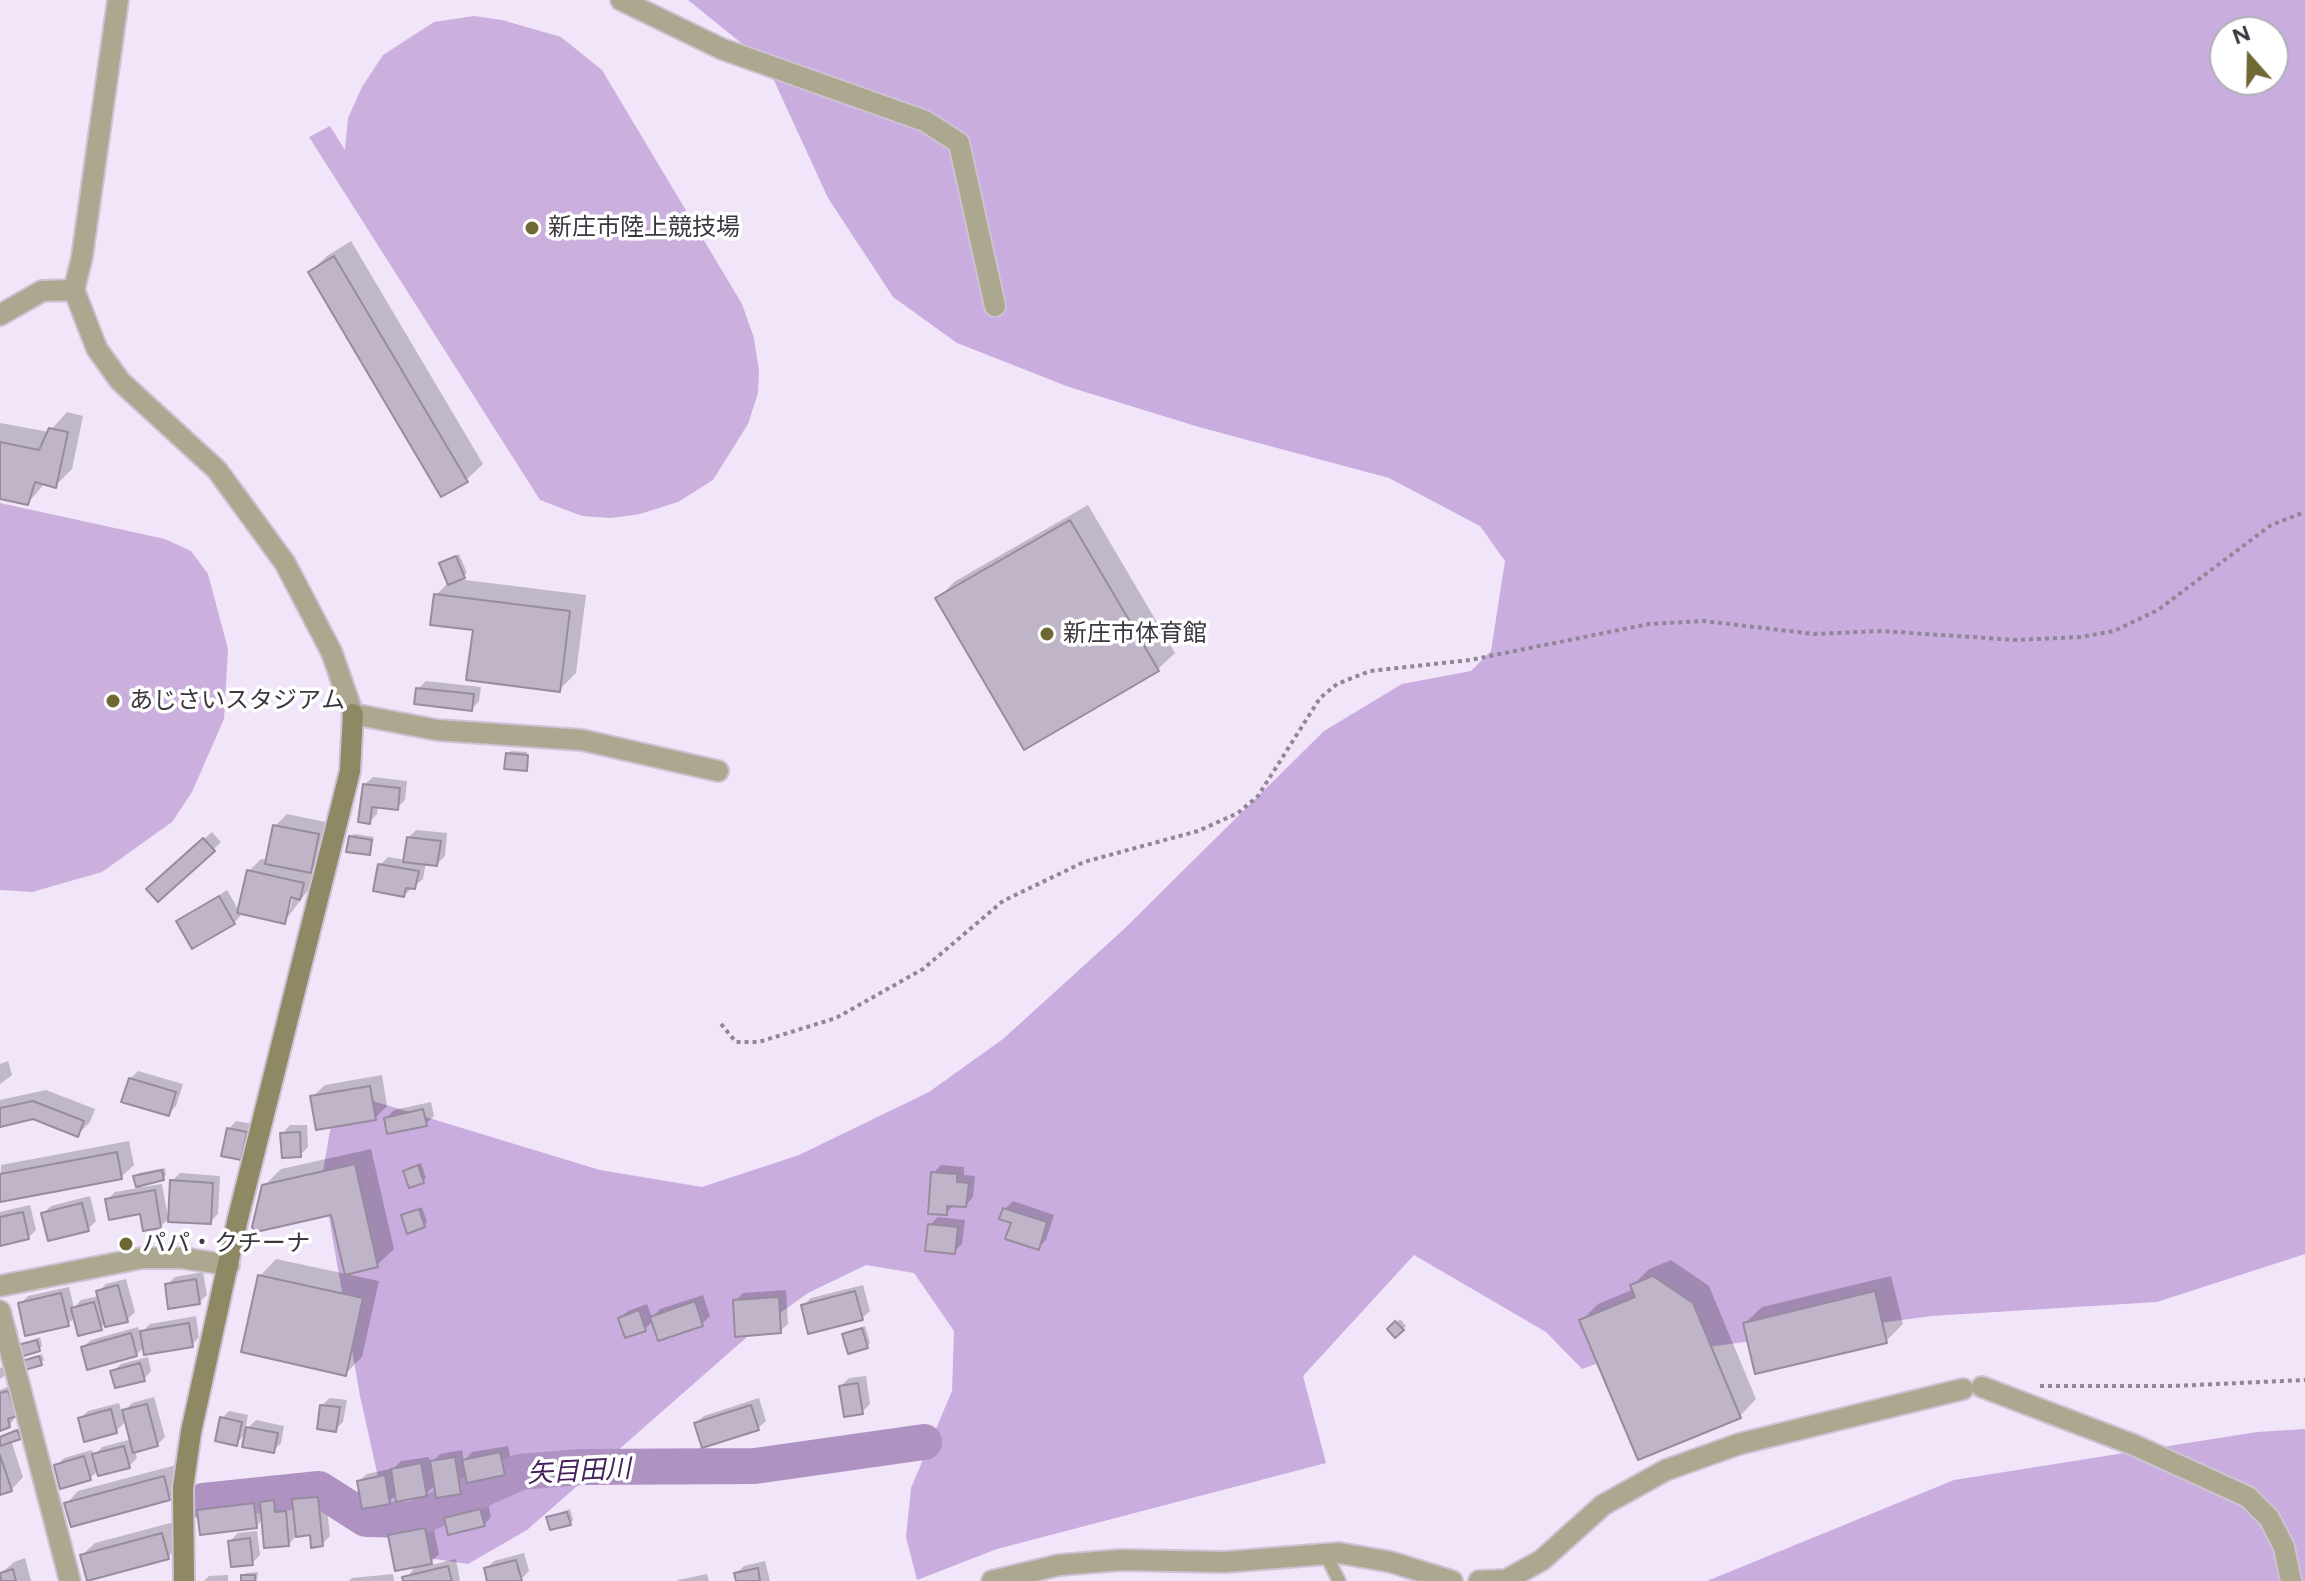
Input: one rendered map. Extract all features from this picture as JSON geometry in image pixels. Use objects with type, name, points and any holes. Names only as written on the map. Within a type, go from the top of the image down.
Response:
[{"type":"street","points":[[118,0],[82,257],[74,290],[97,349],[120,381],[217,470],[285,563],[332,653],[353,714],[350,771],[191,1432],[183,1488],[184,1581]]},
{"type":"street","points":[[621,0],[722,49],[925,121],[959,143],[995,306]]},
{"type":"street","points":[[0,315],[42,291],[74,290]]},
{"type":"street","points":[[353,714],[437,730],[582,740],[718,771]]},
{"type":"street","points":[[0,1286],[142,1258],[182,1258],[229,1265]]},
{"type":"street","points":[[0,1311],[70,1581]]},
{"type":"street","points":[[1479,1581],[1506,1580],[1542,1560],[1603,1505],[1666,1470],[1739,1444],[1972,1388],[2134,1445],[2248,1497],[2269,1518],[2284,1547],[2291,1581]]},
{"type":"street","points":[[992,1581],[1059,1565],[1121,1560],[1225,1562],[1325,1553],[1391,1562],[1452,1581]]},
{"type":"lane","points":[[1325,1553],[1339,1581]]},
{"type":"path","points":[[721,1024],[736,1042],[759,1042],[836,1018],[923,969],[1003,901],[1084,862],[1198,831],[1238,813],[1258,796],[1320,698],[1337,684],[1370,671],[1470,660],[1649,624],[1704,621],[1814,634],[1881,631],[2017,640],[2081,637],[2114,631],[2158,610],[2271,525],[2305,512]]},
{"type":"path","points":[[2026,1386],[2173,1386],[2305,1380]]},
{"type":"shaded area","points":[[688,0],[2305,0],[2305,1254],[2157,1302],[1931,1316],[1601,1362],[1582,1369],[1546,1332],[1414,1255],[1303,1376],[1326,1463],[997,1549],[917,1580],[906,1537],[911,1488],[952,1391],[954,1331],[914,1273],[866,1265],[808,1293],[747,1337],[527,1530],[468,1564],[395,1553],[360,1396],[322,1177],[337,1090],[600,1170],[702,1187],[799,1155],[929,1092],[1003,1039],[1123,930],[1324,731],[1402,684],[1471,671],[1491,651],[1505,561],[1480,526],[1389,478],[1199,427],[1069,387],[957,343],[893,297],[828,198],[766,63]]},
{"type":"shaded area","name":"新庄市陸上競技場","points":[[474,16],[502,20],[561,37],[602,70],[742,304],[754,338],[759,371],[758,393],[748,424],[713,480],[678,502],[640,514],[611,518],[582,516],[540,500],[309,137],[330,126],[345,150],[348,118],[362,87],[383,55],[434,22]]},
{"type":"shaded area","name":"あじさいスタジアム","points":[[0,503],[165,539],[191,551],[208,574],[228,649],[224,719],[192,792],[172,822],[102,872],[32,892],[0,890]]},
{"type":"shaded area","points":[[2305,1429],[2305,1581],[1707,1581],[1954,1480],[2257,1432]]},
{"type":"building","points":[[334,256],[468,482],[441,497],[308,272]]},
{"type":"building","points":[[49,428],[68,432],[56,488],[35,482],[28,505],[0,499],[0,442],[39,450]]},
{"type":"building","name":"新庄市体育館","points":[[1070,520],[1159,671],[1024,750],[935,598]]},
{"type":"building","points":[[456,556],[465,578],[448,585],[439,563]]},
{"type":"building","points":[[434,594],[570,611],[560,692],[466,680],[473,630],[430,625]]},
{"type":"building","points":[[416,688],[474,694],[472,711],[414,704]]},
{"type":"building","points":[[506,753],[528,755],[527,771],[504,769]]},
{"type":"building","points":[[363,784],[400,788],[398,810],[372,807],[370,824],[358,822]]},
{"type":"building","points":[[273,825],[319,834],[311,873],[265,864]]},
{"type":"building","points":[[349,836],[372,840],[370,855],[346,852]]},
{"type":"building","points":[[407,837],[441,841],[437,866],[403,862]]},
{"type":"building","points":[[203,838],[215,851],[158,902],[146,889]]},
{"type":"building","points":[[378,864],[419,871],[415,889],[406,888],[404,897],[373,891]]},
{"type":"building","points":[[247,870],[304,883],[300,900],[291,897],[285,924],[237,913]]},
{"type":"building","points":[[219,896],[235,924],[192,949],[176,921]]},
{"type":"building","points":[[129,1078],[176,1092],[169,1116],[121,1102]]},
{"type":"building","points":[[370,1086],[376,1120],[316,1130],[310,1096]]},
{"type":"building","points":[[33,1101],[84,1121],[78,1137],[33,1119],[0,1127],[0,1108]]},
{"type":"building","points":[[423,1109],[427,1126],[387,1134],[384,1118]]},
{"type":"building","points":[[227,1128],[247,1132],[241,1160],[221,1156]]},
{"type":"building","points":[[300,1132],[301,1157],[282,1158],[280,1133]]},
{"type":"building","points":[[117,1152],[122,1179],[0,1202],[0,1174]]},
{"type":"building","points":[[355,1164],[378,1267],[345,1275],[331,1215],[256,1232],[252,1227],[262,1185]]},
{"type":"building","points":[[418,1165],[424,1183],[409,1188],[403,1171]]},
{"type":"building","points":[[162,1170],[164,1180],[136,1187],[133,1176]]},
{"type":"building","points":[[931,1172],[957,1174],[957,1182],[969,1183],[966,1207],[947,1206],[947,1215],[928,1214]]},
{"type":"building","points":[[170,1180],[213,1183],[211,1224],[168,1222]]},
{"type":"building","points":[[155,1190],[161,1228],[143,1231],[140,1214],[109,1220],[105,1199]]},
{"type":"building","points":[[82,1203],[89,1231],[48,1241],[41,1213]]},
{"type":"building","points":[[1003,1208],[1047,1222],[1039,1250],[1005,1239],[1011,1223],[999,1219]]},
{"type":"building","points":[[419,1209],[425,1227],[407,1234],[401,1215]]},
{"type":"building","points":[[23,1212],[29,1239],[0,1246],[0,1217]]},
{"type":"building","points":[[928,1224],[958,1227],[955,1254],[925,1251]]},
{"type":"building","points":[[258,1275],[363,1298],[346,1376],[241,1352]]},
{"type":"building","points":[[1653,1276],[1693,1303],[1741,1418],[1638,1460],[1579,1320],[1635,1297],[1630,1285]]},
{"type":"building","points":[[196,1279],[200,1304],[168,1309],[165,1284]]},
{"type":"building","points":[[118,1285],[128,1322],[105,1327],[96,1291]]},
{"type":"building","points":[[855,1291],[863,1320],[808,1334],[801,1305]]},
{"type":"building","points":[[1875,1291],[1887,1343],[1755,1374],[1743,1323]]},
{"type":"building","points":[[61,1293],[69,1326],[25,1336],[18,1303]]},
{"type":"building","points":[[779,1297],[781,1333],[735,1337],[733,1300]]},
{"type":"building","points":[[695,1301],[703,1326],[658,1341],[650,1317]]},
{"type":"building","points":[[94,1302],[102,1330],[78,1336],[71,1308]]},
{"type":"building","points":[[639,1310],[646,1331],[625,1338],[618,1318]]},
{"type":"building","points":[[1395,1321],[1404,1330],[1395,1338],[1387,1329]]},
{"type":"building","points":[[189,1323],[193,1347],[144,1355],[140,1331]]},
{"type":"building","points":[[862,1328],[868,1348],[848,1354],[842,1334]]},
{"type":"building","points":[[131,1333],[137,1356],[87,1370],[81,1347]]},
{"type":"building","points":[[37,1340],[40,1351],[20,1357],[17,1345]]},
{"type":"building","points":[[39,1356],[42,1365],[25,1370],[22,1361]]},
{"type":"building","points":[[140,1363],[145,1381],[115,1388],[110,1371]]},
{"type":"building","points":[[858,1383],[863,1414],[844,1417],[839,1386]]},
{"type":"building","points":[[8,1391],[17,1416],[8,1419],[10,1427],[0,1431],[0,1393]]},
{"type":"building","points":[[147,1404],[158,1446],[133,1453],[122,1410]]},
{"type":"building","points":[[320,1405],[340,1407],[336,1432],[317,1429]]},
{"type":"building","points":[[751,1405],[759,1430],[702,1448],[694,1423]]},
{"type":"building","points":[[111,1409],[117,1433],[84,1442],[78,1418]]},
{"type":"building","points":[[220,1417],[242,1422],[237,1446],[215,1441]]},
{"type":"building","points":[[246,1427],[278,1433],[274,1453],[242,1447]]},
{"type":"building","points":[[17,1430],[21,1439],[0,1446],[0,1437]]},
{"type":"building","points":[[124,1446],[130,1468],[98,1476],[92,1454]]},
{"type":"building","points":[[500,1452],[505,1475],[467,1483],[462,1460]]},
{"type":"building","points":[[0,1455],[12,1491],[0,1495]]},
{"type":"building","points":[[84,1456],[91,1480],[60,1489],[54,1465]]},
{"type":"building","points":[[455,1457],[461,1494],[436,1498],[430,1461]]},
{"type":"building","points":[[421,1463],[427,1496],[396,1502],[391,1469]]},
{"type":"building","points":[[385,1475],[390,1504],[362,1509],[357,1481]]},
{"type":"building","points":[[164,1476],[170,1500],[71,1527],[64,1503]]},
{"type":"building","points":[[318,1497],[323,1546],[311,1548],[310,1535],[296,1537],[292,1499]]},
{"type":"building","points":[[274,1500],[275,1512],[286,1511],[289,1546],[264,1548],[260,1502]]},
{"type":"building","points":[[254,1503],[257,1528],[200,1535],[197,1510]]},
{"type":"building","points":[[480,1509],[485,1526],[448,1535],[444,1518]]},
{"type":"building","points":[[567,1512],[571,1525],[550,1530],[546,1517]]},
{"type":"building","points":[[425,1528],[432,1564],[395,1571],[388,1535]]},
{"type":"building","points":[[162,1533],[169,1559],[87,1581],[80,1555]]},
{"type":"building","points":[[250,1538],[253,1565],[231,1567],[228,1541]]},
{"type":"building","points":[[516,1560],[522,1581],[487,1581],[484,1568]]},
{"type":"building","points":[[448,1566],[452,1581],[403,1581],[402,1577]]},
{"type":"building","points":[[758,1568],[760,1581],[736,1581],[734,1573]]},
{"type":"building","points":[[13,1569],[16,1581],[1,1581],[0,1573]]},
{"type":"building","points":[[241,1575],[255,1575],[255,1581],[241,1581]]},
{"type":"waterway","name":"矢目田川","points":[[203,1501],[319,1489],[366,1519],[413,1520],[520,1472],[581,1467],[755,1466],[924,1442]]},
{"type":"place","name":"新庄市陸上競技場","points":[[532,228]]},
{"type":"place","name":"新庄市体育館","points":[[1047,634]]},
{"type":"place","name":"あじさいスタジアム","points":[[113,701]]},
{"type":"place","name":"パパ・クチーナ","points":[[126,1244]]}]
